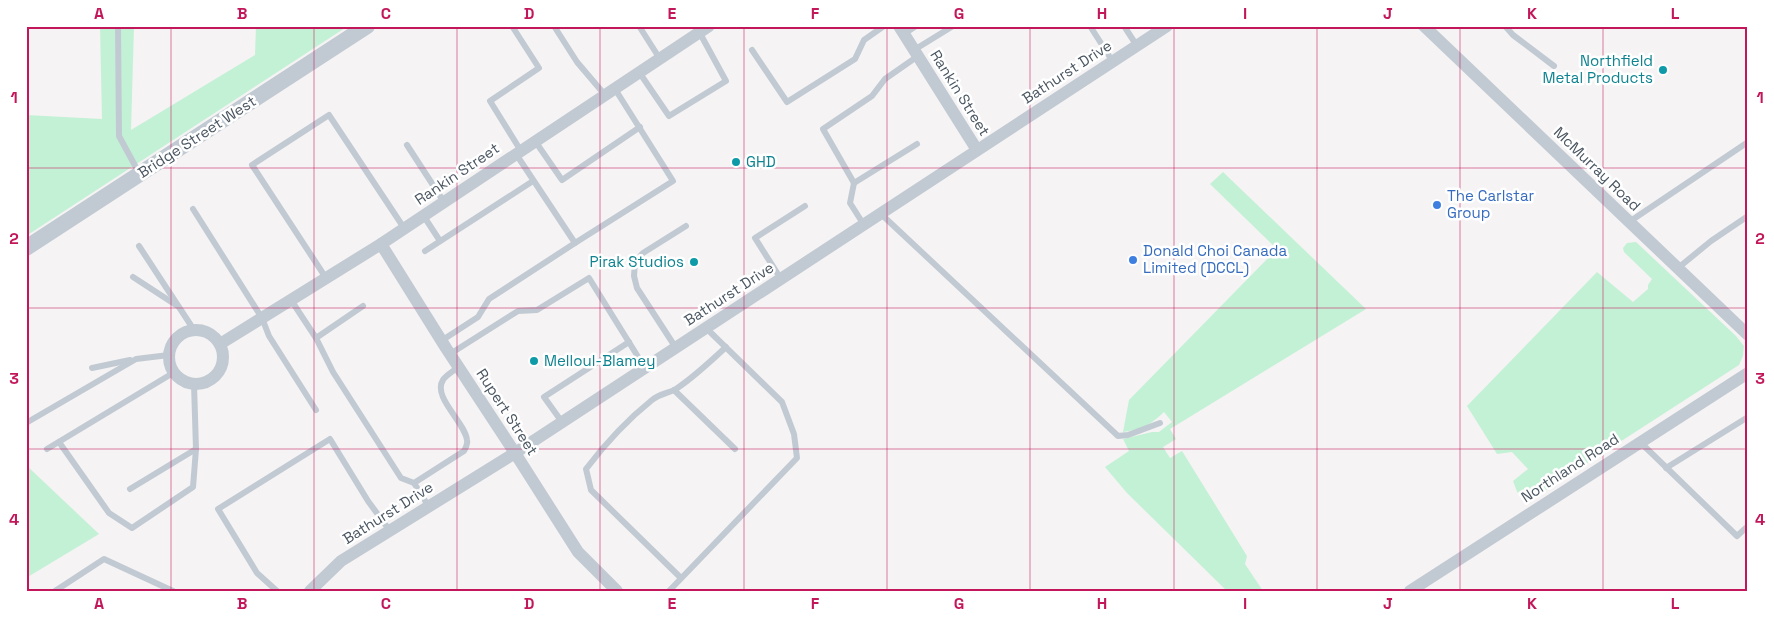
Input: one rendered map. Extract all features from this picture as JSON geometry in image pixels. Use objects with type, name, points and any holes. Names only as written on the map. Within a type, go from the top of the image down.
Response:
[{"type":"street","name":"Bridge Street West","points":[[26,248],[367,26]]},
{"type":"street","name":"Bathurst Drive","points":[[310,591],[341,561],[515,453],[1167,26]]},
{"type":"street","name":"McMurray Road","points":[[1424,26],[1748,335]]},
{"type":"street","name":"Rankin Street","points":[[220,344],[381,244],[660,59],[701,28]]},
{"type":"street","name":"Rankin Street","points":[[902,30],[977,150]]},
{"type":"street","name":"Rupert Street","points":[[381,244],[441,341],[578,552],[618,591]]},
{"type":"street","points":[[187,331],[203,331],[214,336],[220,344],[224,360],[217,375],[210,381],[200,385],[194,384],[180,380],[173,373],[168,362],[170,348],[176,338],[187,331]]},
{"type":"street","name":"Northland Road","points":[[1410,591],[1748,373]]},
{"type":"lane","points":[[118,26],[119,136],[139,174]]},
{"type":"lane","points":[[512,26],[539,68],[490,101],[533,181],[575,243]]},
{"type":"lane","points":[[441,341],[478,317],[489,299],[673,181],[640,127],[610,92],[577,62],[554,26]]},
{"type":"lane","points":[[639,26],[660,59]]},
{"type":"lane","points":[[752,50],[787,102],[855,59],[864,40],[884,26]]},
{"type":"lane","points":[[902,30],[916,26]]},
{"type":"lane","points":[[864,225],[850,203],[854,183],[823,129],[872,96],[885,78],[953,26]]},
{"type":"lane","points":[[1090,26],[1113,62]]},
{"type":"lane","points":[[1124,26],[1136,46]]},
{"type":"lane","points":[[1505,26],[1513,35],[1554,66]]},
{"type":"lane","points":[[640,72],[669,116],[726,81],[701,28]]},
{"type":"lane","points":[[326,278],[252,165],[329,115],[404,228]]},
{"type":"lane","points":[[535,141],[562,180],[640,127]]},
{"type":"lane","points":[[1629,222],[1748,142]]},
{"type":"lane","points":[[854,183],[917,144]]},
{"type":"lane","points":[[407,146],[444,202]]},
{"type":"lane","points":[[425,251],[533,181]]},
{"type":"lane","points":[[781,279],[755,238],[805,206]]},
{"type":"lane","points":[[194,209],[262,318],[269,336],[316,410]]},
{"type":"lane","points":[[881,214],[1118,436],[1128,435],[1160,423]]},
{"type":"lane","points":[[423,215],[440,241]]},
{"type":"lane","points":[[1678,268],[1711,241],[1748,216]]},
{"type":"lane","points":[[676,348],[637,288],[634,276],[635,262],[643,252],[686,226]]},
{"type":"lane","points":[[140,246],[194,330]]},
{"type":"lane","points":[[133,277],[178,306]]},
{"type":"lane","points":[[450,354],[518,311],[536,310],[589,278],[645,368]]},
{"type":"lane","points":[[291,300],[316,338],[333,372],[401,478],[414,483],[429,507]]},
{"type":"lane","points":[[316,338],[363,306]]},
{"type":"lane","points":[[670,591],[797,458],[794,434],[782,402],[706,328]]},
{"type":"lane","points":[[562,422],[544,397],[629,342]]},
{"type":"lane","points":[[681,578],[591,490],[586,469],[605,444],[653,399],[674,390],[701,370],[726,347]]},
{"type":"lane","points":[[92,368],[136,359],[169,355]]},
{"type":"lane","points":[[26,423],[136,359]]},
{"type":"lane","points":[[414,483],[464,451],[468,442],[465,432],[441,394],[444,378],[458,367]]},
{"type":"lane","points":[[47,449],[173,373]]},
{"type":"lane","points":[[59,442],[109,513],[132,528],[192,487],[196,449],[194,384]]},
{"type":"lane","points":[[674,390],[735,449]]},
{"type":"lane","points":[[1666,468],[1748,417]]},
{"type":"lane","points":[[277,591],[257,574],[218,510],[330,439],[368,501],[390,531]]},
{"type":"lane","points":[[1640,442],[1737,536],[1748,526]]},
{"type":"lane","points":[[130,489],[196,449]]},
{"type":"lane","points":[[54,591],[104,559],[174,591]]},
{"type":"green space","points":[[100,26],[134,26],[131,130],[255,55],[256,26],[348,26],[26,236],[26,115],[102,119]]},
{"type":"green space","points":[[1223,172],[1366,309],[1170,429],[1176,439],[1163,447],[1170,458],[1182,451],[1247,556],[1245,564],[1263,591],[1227,591],[1127,493],[1105,467],[1129,451],[1123,439],[1159,432],[1172,422],[1164,412],[1145,426],[1123,432],[1129,400],[1277,249],[1210,184]]},
{"type":"green space","points":[[1636,242],[1736,336],[1744,346],[1743,356],[1739,365],[1530,500],[1523,498],[1518,494],[1513,481],[1528,469],[1512,452],[1497,454],[1467,406],[1597,272],[1633,302],[1648,289],[1652,279],[1624,252],[1623,248],[1627,243]]},
{"type":"green space","points":[[26,465],[99,534],[26,578]]},
{"type":"place","name":"Northfield Metal Products","points":[[1663,70]]},
{"type":"place","name":"GHD","points":[[736,162]]},
{"type":"place","name":"The Carlstar Group","points":[[1437,205]]},
{"type":"place","name":"Donald Choi Canada Limited (DCCL)","points":[[1133,260]]},
{"type":"place","name":"Pirak Studios","points":[[694,262]]},
{"type":"place","name":"Melloul-Blamey","points":[[534,361]]}]
